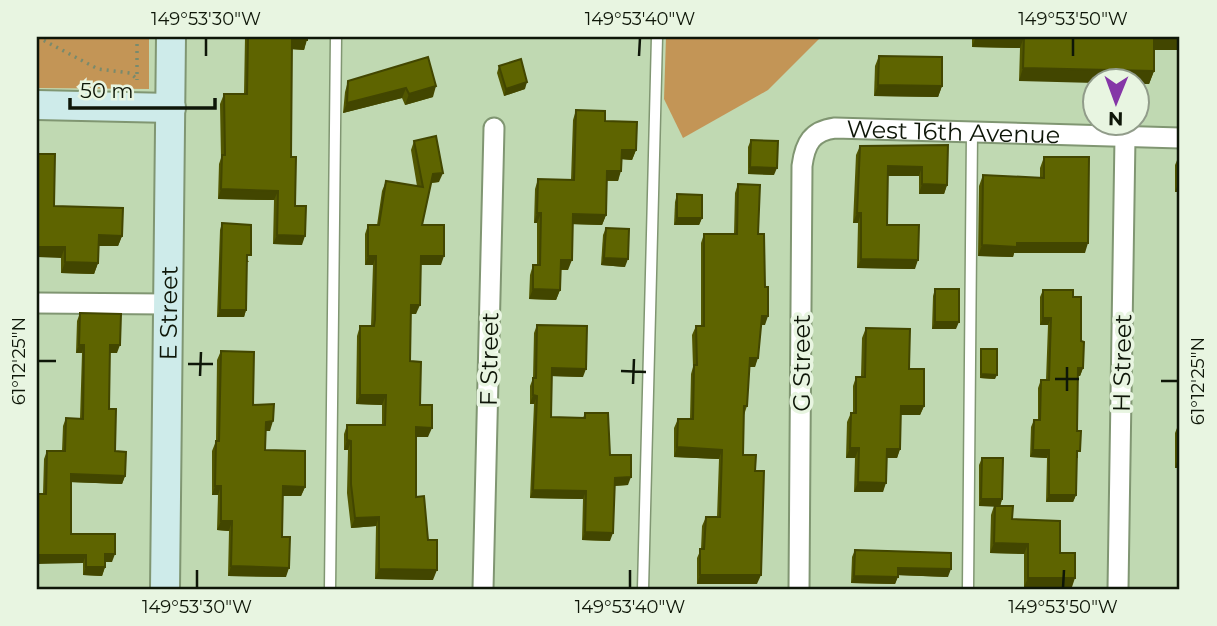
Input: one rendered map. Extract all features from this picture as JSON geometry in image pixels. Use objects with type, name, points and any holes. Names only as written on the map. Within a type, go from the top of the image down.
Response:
[{"type":"main road","name":"E Street","points":[[165,589],[171,37]]},
{"type":"main road","points":[[37,106],[171,108]]},
{"type":"street","name":"F Street","points":[[483,589],[494,128]]},
{"type":"street","name":"West 16th Avenue","points":[[811,138],[822,130],[835,128],[1180,138]]},
{"type":"street","name":"H Street","points":[[1118,589],[1125,137]]},
{"type":"street","name":"G Street","points":[[799,589],[802,166],[804,152],[811,138]]},
{"type":"street","points":[[37,303],[166,304]]},
{"type":"lane","points":[[330,589],[336,37]]},
{"type":"lane","points":[[643,589],[657,37]]},
{"type":"lane","points":[[968,589],[972,132]]},
{"type":"path","points":[[137,37],[137,108]]},
{"type":"path","points":[[37,41],[43,40],[98,69],[130,73],[137,79]]},
{"type":"shaded area","points":[[37,37],[149,37],[149,89],[37,88]]},
{"type":"shaded area","points":[[666,37],[821,37],[768,90],[683,138],[664,99]]},
{"type":"building","points":[[248,37],[307,37],[307,40],[292,40],[291,157],[296,157],[295,206],[306,206],[305,236],[277,235],[278,191],[221,189],[222,155],[225,155],[224,94],[247,94]]},
{"type":"building","points":[[1024,37],[1154,37],[1154,71],[1150,71],[1150,66],[1080,66],[1080,69],[1023,68]]},
{"type":"building","points":[[879,56],[942,57],[942,86],[878,85]]},
{"type":"building","points":[[428,57],[436,86],[409,94],[406,88],[347,103],[348,81]]},
{"type":"building","points":[[521,59],[527,82],[506,89],[499,66]]},
{"type":"building","points":[[576,110],[605,111],[605,121],[637,122],[636,150],[622,150],[621,171],[607,171],[606,215],[573,214],[572,260],[561,260],[560,290],[533,289],[533,265],[540,265],[541,213],[537,213],[538,179],[574,180]]},
{"type":"building","points":[[436,136],[443,173],[433,174],[422,225],[444,225],[444,256],[421,256],[420,305],[411,305],[410,361],[421,362],[420,405],[432,405],[432,428],[416,427],[416,497],[424,496],[428,540],[437,540],[437,570],[379,569],[379,517],[355,518],[351,484],[351,441],[347,440],[347,425],[385,425],[386,395],[360,395],[360,326],[374,326],[375,319],[376,256],[368,256],[368,225],[379,225],[386,181],[423,187],[414,141]]},
{"type":"building","points":[[751,140],[778,141],[777,168],[750,167]]},
{"type":"building","points":[[948,145],[947,185],[922,184],[922,167],[888,166],[887,225],[919,225],[918,260],[861,259],[861,213],[857,213],[860,146]]},
{"type":"building","points":[[37,154],[55,154],[54,206],[123,208],[122,236],[99,235],[98,263],[65,262],[65,247],[37,247]]},
{"type":"building","points":[[1044,157],[1089,157],[1088,243],[1017,243],[1017,247],[982,245],[983,175],[1044,178]]},
{"type":"building","points":[[1180,158],[1180,184],[1178,184]]},
{"type":"building","points":[[738,184],[760,185],[758,234],[764,234],[765,287],[768,287],[768,316],[762,316],[758,358],[750,358],[747,406],[744,406],[743,455],[756,455],[755,471],[764,471],[761,575],[700,575],[700,549],[704,549],[706,517],[720,517],[722,450],[677,447],[678,419],[693,419],[694,365],[697,365],[696,326],[704,326],[704,234],[737,234]]},
{"type":"building","points":[[677,194],[702,195],[702,218],[677,218]]},
{"type":"building","points":[[222,223],[251,225],[251,255],[247,255],[246,310],[220,310]]},
{"type":"building","points":[[606,228],[629,229],[628,259],[604,258]]},
{"type":"building","points":[[935,289],[959,289],[959,322],[935,322]]},
{"type":"building","points":[[1043,290],[1073,290],[1073,297],[1081,297],[1081,341],[1084,342],[1083,368],[1078,368],[1077,431],[1081,431],[1080,451],[1077,451],[1076,495],[1049,495],[1049,450],[1033,450],[1034,420],[1040,420],[1041,380],[1049,380],[1051,318],[1043,318]]},
{"type":"building","points":[[80,313],[121,314],[120,345],[110,345],[109,409],[116,409],[115,451],[126,452],[125,476],[71,474],[71,534],[115,534],[115,554],[105,554],[105,567],[86,567],[86,555],[37,555],[37,494],[46,494],[47,451],[65,451],[66,418],[83,419],[84,345],[79,345]]},
{"type":"building","points":[[537,325],[587,326],[586,369],[552,368],[551,417],[585,418],[585,413],[608,413],[610,455],[631,455],[631,477],[615,478],[613,533],[585,532],[586,491],[533,490],[537,396],[533,395],[533,378],[536,378]]},
{"type":"building","points":[[866,328],[910,329],[909,369],[924,369],[924,406],[901,406],[900,449],[887,449],[886,483],[858,482],[859,448],[850,448],[851,413],[856,413],[856,377],[865,377]]},
{"type":"building","points":[[981,349],[997,349],[997,375],[981,374]]},
{"type":"building","points":[[221,351],[254,352],[253,405],[274,404],[273,421],[266,422],[265,450],[305,451],[305,487],[283,486],[282,537],[290,537],[289,568],[231,566],[232,521],[221,521],[221,486],[215,486]]},
{"type":"building","points":[[1179,423],[1180,458],[1178,458]]},
{"type":"building","points":[[982,458],[1003,458],[1002,499],[981,499]]},
{"type":"building","points":[[995,506],[1013,506],[1012,519],[1060,521],[1060,553],[1075,553],[1075,578],[1028,578],[1028,544],[994,543]]},
{"type":"building","points":[[855,550],[951,553],[951,569],[898,568],[898,577],[854,576]]}]
